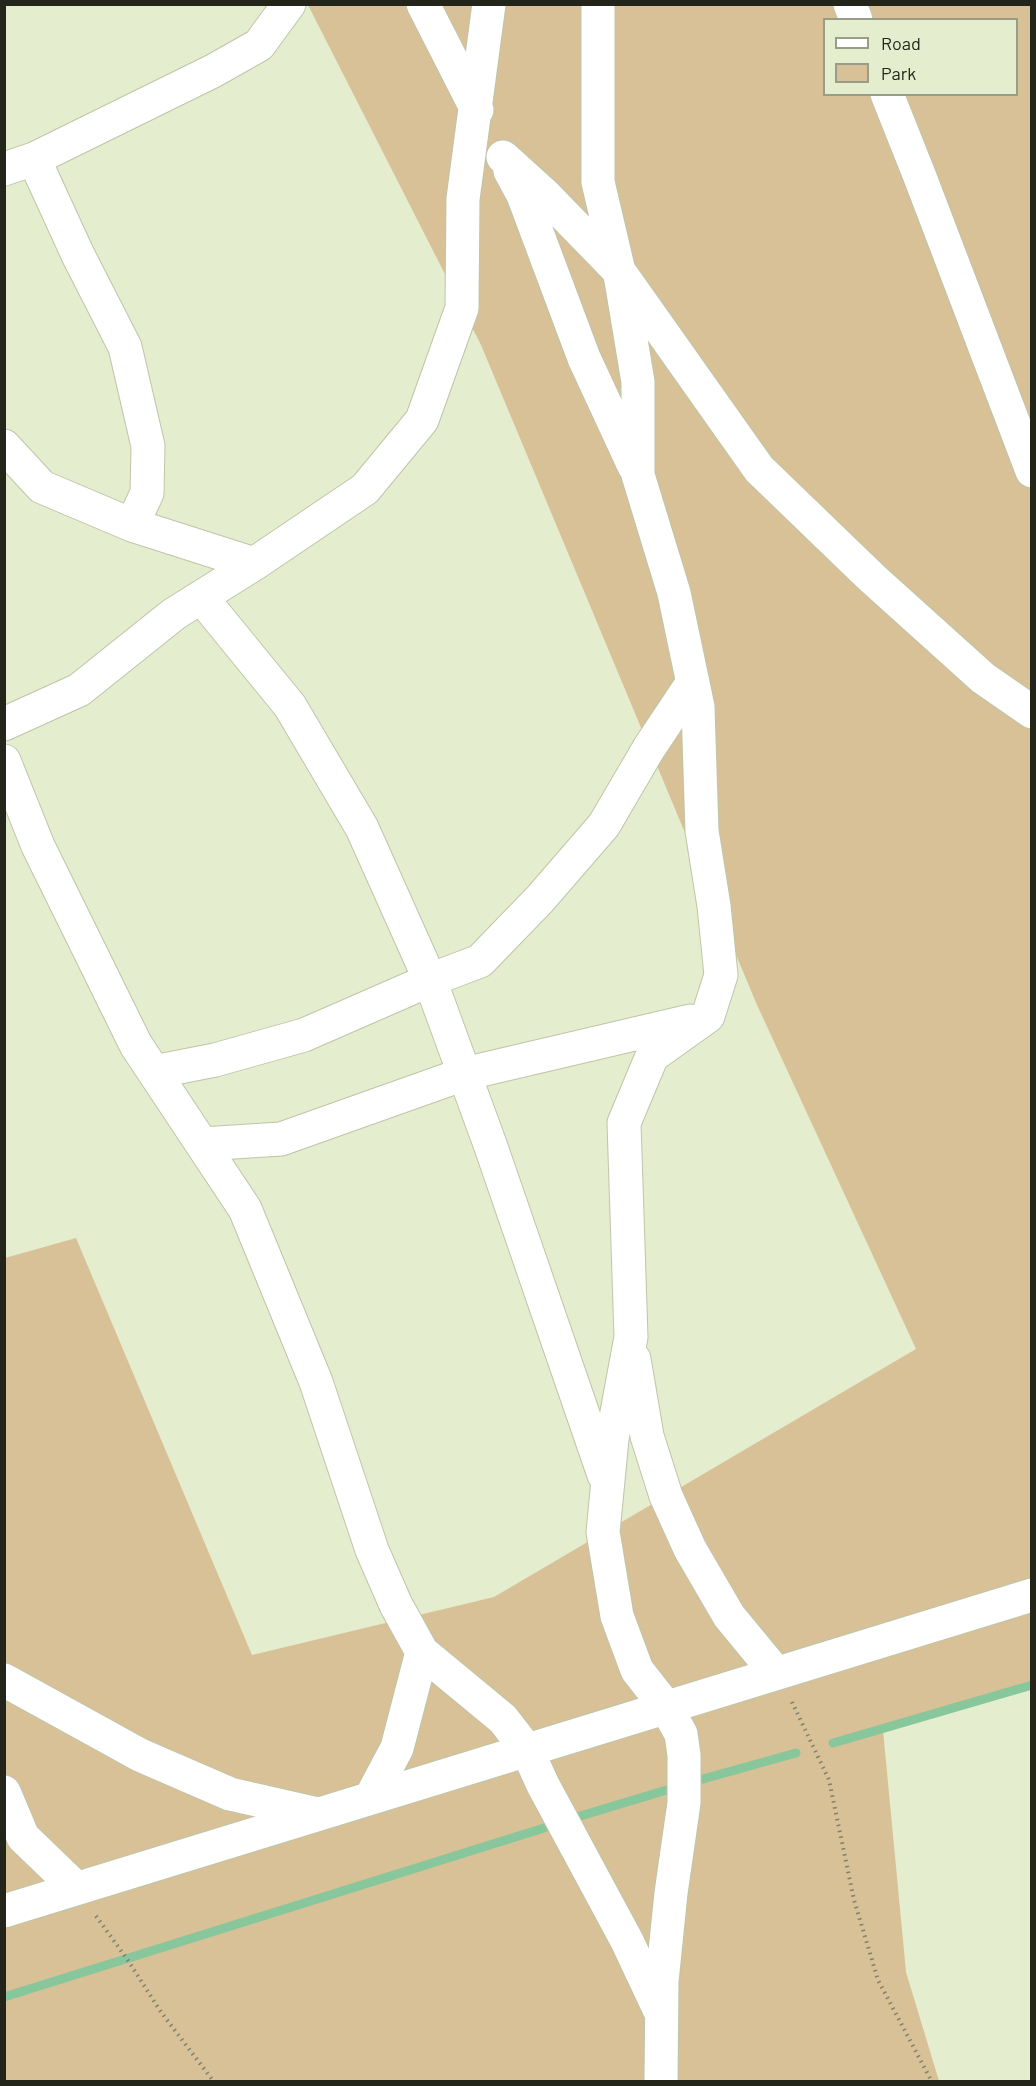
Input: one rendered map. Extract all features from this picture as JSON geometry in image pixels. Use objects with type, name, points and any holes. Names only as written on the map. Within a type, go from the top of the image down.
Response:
[{"type":"street","points":[[132,525],[147,494],[148,446],[125,347],[78,255],[19,164],[213,71],[260,45],[289,4]]},
{"type":"street","points":[[423,4],[523,195],[584,358],[638,475],[674,593],[693,682],[698,707],[702,831],[714,906],[721,975],[708,1016],[652,1056],[624,1123],[631,1336],[647,1436],[666,1496],[690,1550],[729,1616],[776,1673]]},
{"type":"street","points":[[4,724],[79,690],[174,614],[254,564],[365,489],[422,420],[462,308],[464,199],[489,4]]},
{"type":"street","points":[[598,4],[598,182],[619,271],[638,382],[638,475]]},
{"type":"street","points":[[888,96],[921,177],[1032,471]]},
{"type":"street","points":[[503,157],[545,195],[619,271],[759,469],[872,578],[983,678],[1032,712]]},
{"type":"street","points":[[4,446],[42,486],[132,525],[254,564]]},
{"type":"street","points":[[201,597],[290,706],[362,828],[430,980],[608,1485]]},
{"type":"street","points":[[154,1072],[215,1060],[304,1035],[430,980],[480,961],[540,899],[604,825],[649,748],[693,682]]},
{"type":"street","points":[[4,761],[38,846],[136,1045],[246,1209],[316,1382],[372,1550],[396,1605],[422,1652],[503,1719],[527,1750],[560,1817],[627,1941],[663,2018]]},
{"type":"street","points":[[202,1144],[281,1139],[464,1074],[708,1016]]},
{"type":"street","points":[[631,1336],[612,1439],[603,1532],[617,1617],[637,1670],[666,1707],[681,1734],[684,1755],[684,1803],[671,1893],[662,1981],[661,2082]]},
{"type":"street","points":[[4,1911],[1032,1595]]},
{"type":"street","points":[[371,1797],[397,1748],[422,1652]]},
{"type":"street","points":[[4,1680],[140,1755],[230,1794],[318,1814]]},
{"type":"street","points":[[4,1792],[23,1837],[76,1888]]},
{"type":"path","points":[[776,1673],[799,1714],[829,1780],[854,1900],[878,1980],[932,2082]]},
{"type":"path","points":[[76,1888],[127,1959],[161,2012],[214,2082]]},
{"type":"green space","points":[[308,5],[1031,5],[1032,1685],[883,1730],[906,1972],[939,2081],[5,2082],[5,1258],[76,1238],[252,1655],[494,1597],[916,1349],[757,1005],[481,345]]},
{"type":"waterway","points":[[833,1743],[1032,1685]]},
{"type":"waterway","points":[[703,1779],[796,1753]]},
{"type":"waterway","points":[[577,1817],[670,1789]]},
{"type":"waterway","points":[[4,1997],[544,1828]]}]
